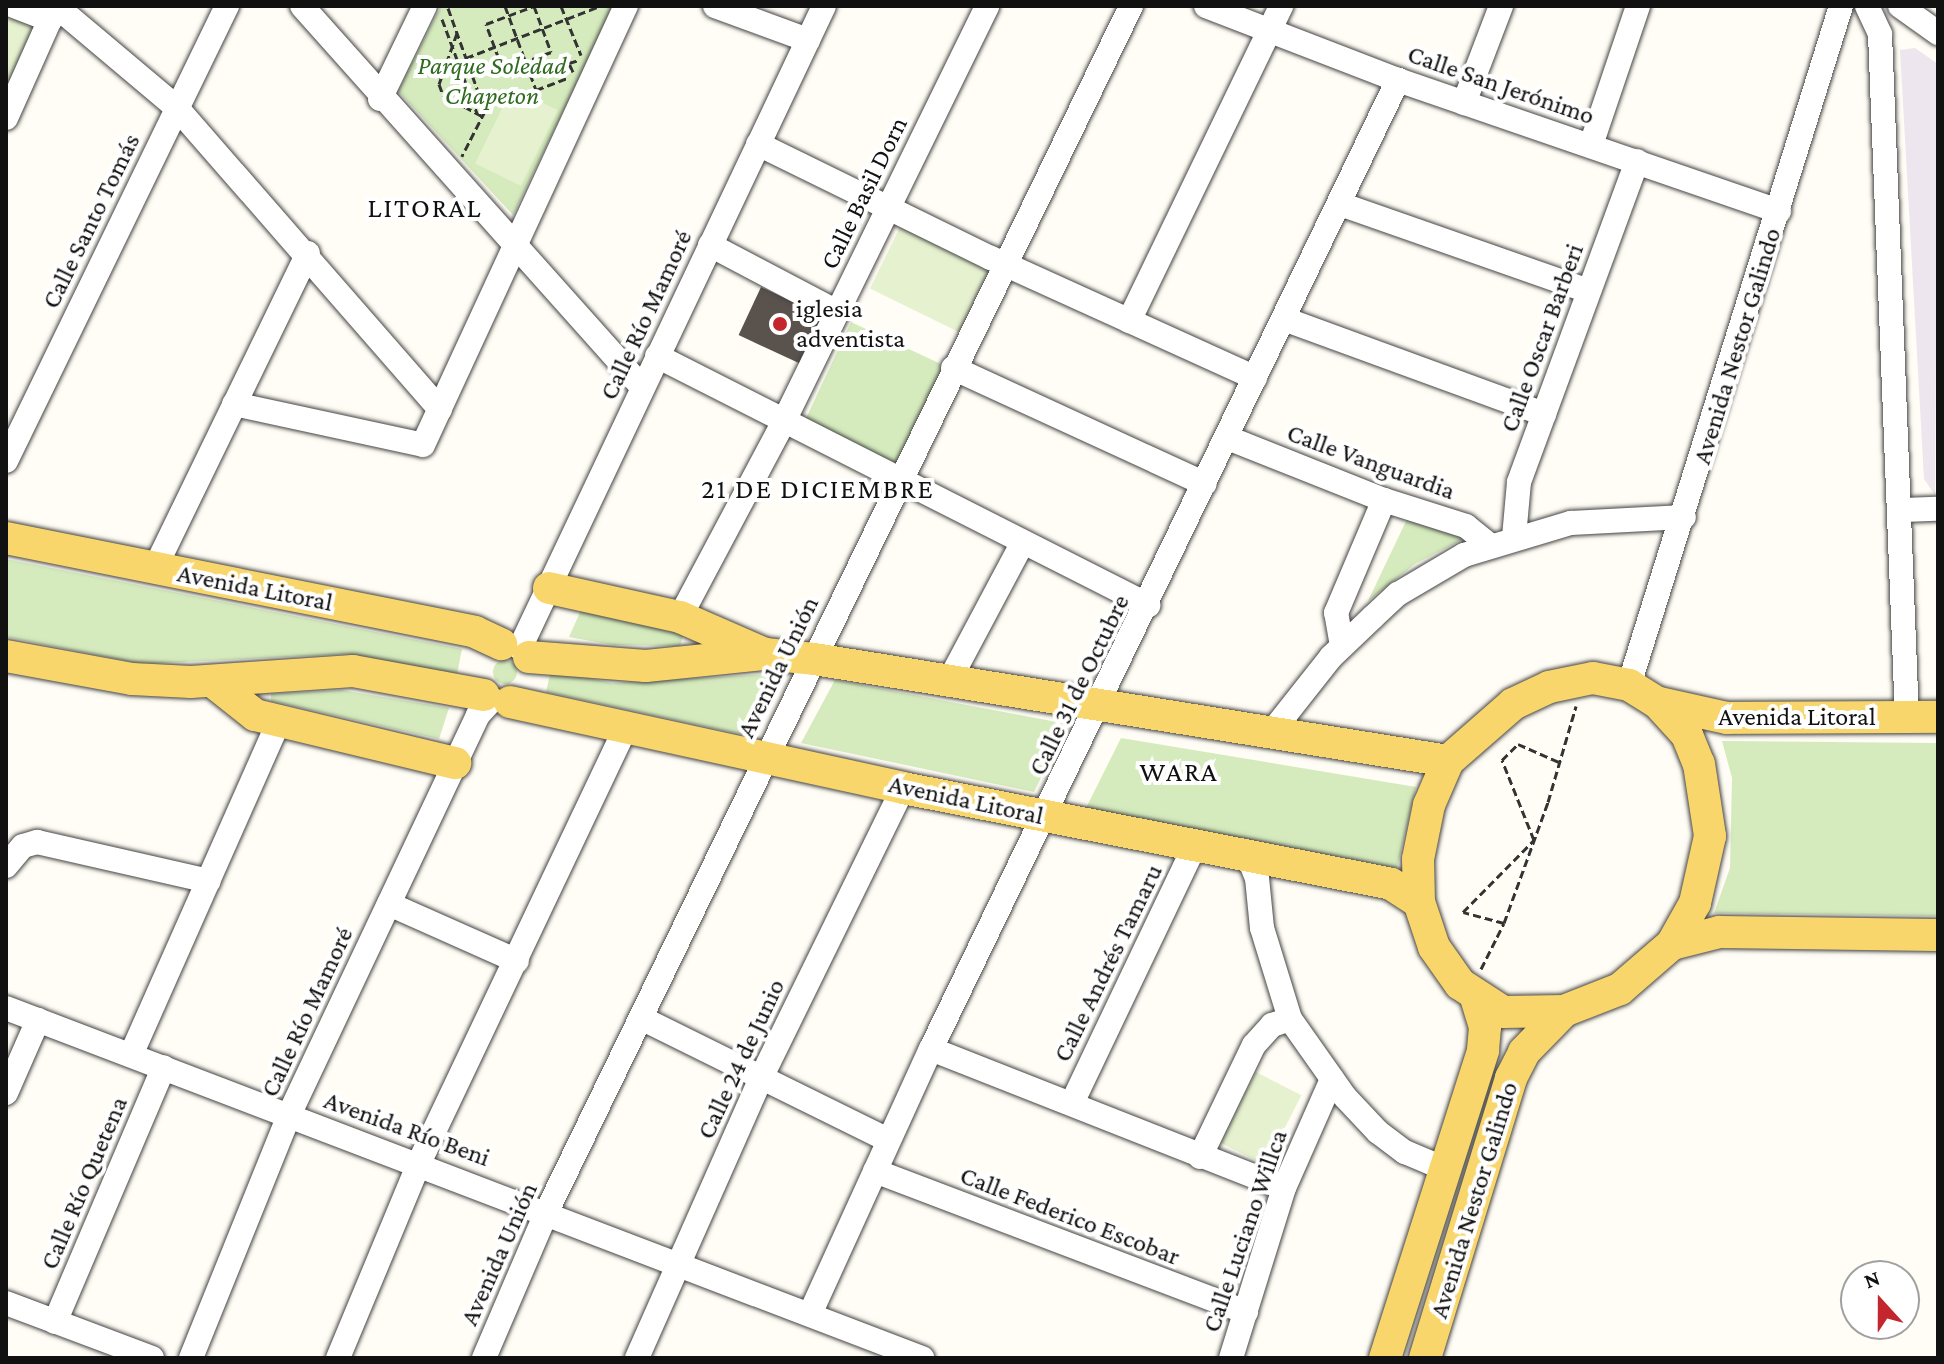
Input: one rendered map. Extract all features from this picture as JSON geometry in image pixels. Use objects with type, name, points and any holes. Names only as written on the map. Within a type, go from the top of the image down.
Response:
[{"type":"main road","name":"Avenida Litoral","points":[[6,538],[475,632],[517,650],[646,666],[765,654],[814,659],[1448,761]]},
{"type":"main road","points":[[549,588],[680,617],[765,654]]},
{"type":"main road","points":[[517,650],[532,683],[495,699],[475,678],[478,660],[517,650]]},
{"type":"main road","name":"Avenida Litoral","points":[[6,656],[132,679],[212,681],[353,671],[627,725],[903,788],[1391,884],[1419,902]]},
{"type":"main road","points":[[1583,679],[1629,685],[1658,703],[1687,735],[1699,764],[1710,836],[1695,903],[1672,944],[1620,989],[1564,1011],[1503,1012],[1473,995],[1434,947],[1419,902],[1418,859],[1429,805],[1448,761],[1513,704],[1549,687],[1583,679]]},
{"type":"main road","points":[[212,681],[238,707],[279,721],[455,763]]},
{"type":"main road","name":"Avenida Litoral","points":[[1658,703],[1727,718],[1922,717]]},
{"type":"main road","points":[[1672,944],[1719,932],[1938,935]]},
{"type":"main road","name":"Avenida Nestor Galindo","points":[[1385,1358],[1483,1050],[1485,1027],[1473,995]]},
{"type":"main road","name":"Avenida Nestor Galindo","points":[[1425,1358],[1511,1078],[1524,1052],[1564,1011]]},
{"type":"street","points":[[14,6],[54,11],[177,108],[308,253],[440,409]]},
{"type":"street","name":"Calle Santo Tomás","points":[[6,461],[227,6]]},
{"type":"street","points":[[302,6],[380,99],[642,387]]},
{"type":"street","points":[[234,404],[423,445],[516,251],[626,6]]},
{"type":"street","points":[[715,6],[808,40]]},
{"type":"street","name":"Calle Río Mamoré","points":[[517,650],[824,6]]},
{"type":"street","name":"Calle Basil Dorn","points":[[680,617],[784,421],[987,6]]},
{"type":"street","name":"Avenida Unión","points":[[484,1358],[547,1211],[1131,6]]},
{"type":"street","name":"Calle San Jerónimo","points":[[1206,6],[1398,80],[1779,211]]},
{"type":"street","points":[[1129,321],[1281,6]]},
{"type":"street","points":[[1464,103],[1501,6]]},
{"type":"street","points":[[1591,145],[1638,6]]},
{"type":"street","name":"Avenida Nestor Galindo","points":[[1629,685],[1684,517],[1841,6]]},
{"type":"street","points":[[1867,6],[1880,34],[1902,510],[1922,717]]},
{"type":"street","points":[[1900,6],[1938,33]]},
{"type":"street","points":[[380,99],[437,8]]},
{"type":"street","points":[[6,118],[54,11]]},
{"type":"street","name":"Calle 31 de Octubre","points":[[810,1314],[931,1049],[1047,817],[1398,80]]},
{"type":"street","points":[[758,144],[888,208],[1255,378]]},
{"type":"street","name":"Calle Oscar Barberi","points":[[1514,537],[1519,482],[1637,161]]},
{"type":"street","points":[[1340,204],[1588,291]]},
{"type":"street","points":[[710,245],[837,312]]},
{"type":"street","points":[[155,568],[308,253]]},
{"type":"street","points":[[1284,319],[1544,414]]},
{"type":"street","points":[[657,356],[1148,605]]},
{"type":"street","points":[[953,368],[1205,484]]},
{"type":"street","name":"Calle Vanguardia","points":[[1228,438],[1384,500],[1466,526],[1491,546]]},
{"type":"street","points":[[1342,646],[1336,613],[1384,500]]},
{"type":"street","points":[[1902,510],[1938,509]]},
{"type":"street","points":[[1271,733],[1342,646],[1398,594],[1514,537],[1571,523],[1684,517]]},
{"type":"street","points":[[949,681],[1023,542]]},
{"type":"street","name":"Calle Río Mamoré","points":[[191,1358],[289,1115],[478,715],[495,699]]},
{"type":"street","points":[[131,1055],[279,721]]},
{"type":"street","points":[[338,1358],[419,1163],[627,725]]},
{"type":"street","name":"Calle 24 de Junio","points":[[637,1358],[762,1076],[903,788]]},
{"type":"street","points":[[6,866],[23,846],[37,842],[209,881]]},
{"type":"street","name":"Calle Andrés Tamaru","points":[[1072,1103],[1194,847]]},
{"type":"street","points":[[1248,856],[1257,878],[1262,928],[1290,1019],[1332,1079],[1378,1132],[1405,1152],[1445,1169]]},
{"type":"street","points":[[389,904],[517,961]]},
{"type":"street","name":"Avenida Río Beni","points":[[6,1008],[547,1211],[922,1358]]},
{"type":"street","points":[[641,1018],[888,1140]]},
{"type":"street","points":[[1200,1157],[1254,1045],[1272,1025],[1290,1019]]},
{"type":"street","points":[[6,1093],[38,1020]]},
{"type":"street","points":[[931,1049],[1284,1188]]},
{"type":"street","name":"Calle Río Quetena","points":[[55,1322],[164,1067]]},
{"type":"street","name":"Calle Luciano Willca","points":[[1231,1358],[1284,1188],[1332,1079]]},
{"type":"street","name":"Calle Federico Escobar","points":[[875,1171],[1246,1312]]},
{"type":"street","points":[[6,1303],[152,1358]]},
{"type":"path","points":[[505,6],[536,90],[575,76],[577,82]]},
{"type":"path","points":[[534,6],[551,52],[503,70],[486,24],[509,15],[534,6]]},
{"type":"path","points":[[561,6],[582,58],[590,56]]},
{"type":"path","points":[[466,58],[600,6]]},
{"type":"path","points":[[437,8],[457,33],[482,116],[461,159]]},
{"type":"path","points":[[437,8],[477,113]]},
{"type":"path","points":[[457,33],[439,84],[443,95],[482,116]]},
{"type":"path","points":[[1473,995],[1504,923],[1534,840],[1560,763],[1583,679]]},
{"type":"path","points":[[1534,840],[1502,760],[1518,744],[1560,763]]},
{"type":"path","points":[[1504,923],[1463,912],[1534,840]]},
{"type":"shaded area","points":[[1915,48],[1938,64],[1935,495],[1924,479],[1900,50]]},
{"type":"green space","name":"Parque Soledad Chapeton","points":[[441,6],[614,6],[513,215],[398,91]]},
{"type":"green space","points":[[6,11],[43,26],[6,107]]},
{"type":"green space","points":[[512,88],[558,110],[521,186],[475,163]]},
{"type":"green space","points":[[902,223],[993,267],[961,333],[870,289]]},
{"type":"green space","points":[[851,322],[949,368],[901,471],[803,425]]},
{"type":"green space","points":[[1407,519],[1471,535],[1415,564],[1368,601]]},
{"type":"green space","points":[[6,559],[462,649],[457,674],[347,654],[142,664],[6,637]]},
{"type":"green space","points":[[581,610],[684,633],[680,646],[613,645],[569,637]]},
{"type":"green space","points":[[505,660],[513,664],[517,672],[513,680],[505,684],[497,680],[493,672],[497,664]]},
{"type":"green space","points":[[551,670],[612,683],[786,673],[754,737],[546,692]]},
{"type":"green space","points":[[835,680],[1067,724],[1034,792],[801,743]]},
{"type":"green space","points":[[341,690],[449,708],[439,739],[271,701],[271,694]]},
{"type":"green space","points":[[1121,738],[1416,787],[1397,868],[1086,808]]},
{"type":"green space","points":[[1722,741],[1938,743],[1938,916],[1714,913],[1730,868],[1732,778]]},
{"type":"green space","points":[[1256,1072],[1301,1095],[1266,1166],[1220,1142]]},
{"type":"building","name":"iglesia adventista","points":[[761,287],[822,315],[799,363],[739,335]]},
{"type":"place","name":"iglesia adventista","points":[[780,324]]},
{"type":"district","name":"LITORAL","points":[[425,208]]},
{"type":"district","name":"21 DE DICIEMBRE","points":[[818,489]]},
{"type":"district","name":"WARA","points":[[1179,772]]}]
